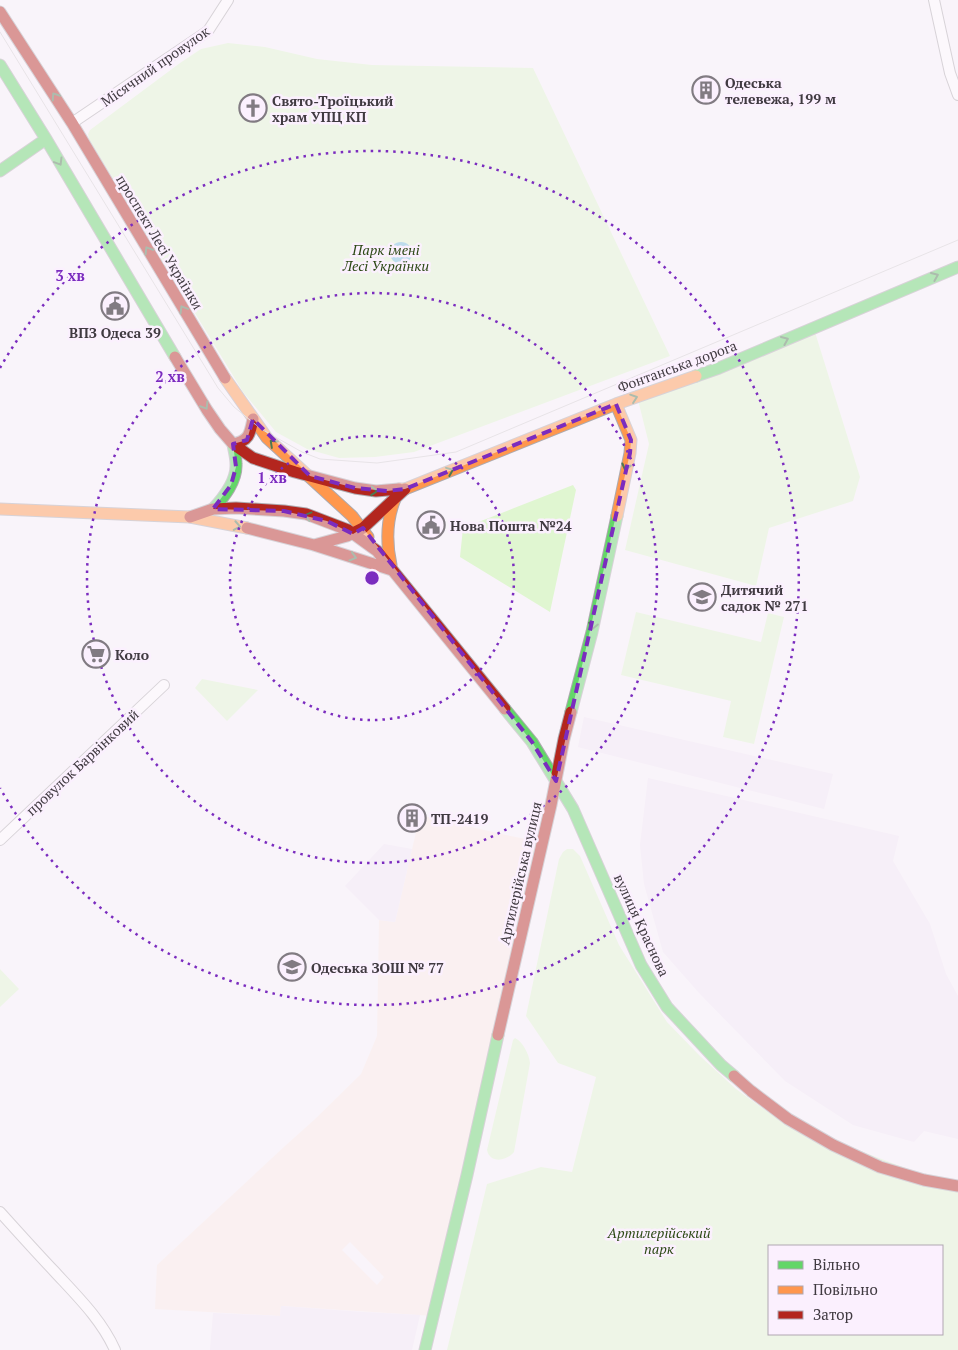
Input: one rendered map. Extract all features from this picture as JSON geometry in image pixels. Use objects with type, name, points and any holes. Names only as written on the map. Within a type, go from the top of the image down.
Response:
[{"type":"main road","name":"проспект Лесі Українки","points":[[0,12],[72,123],[217,367],[267,438],[352,516],[358,531]]},
{"type":"main road","name":"проспект Лесі Українки","points":[[0,65],[202,402],[220,429],[234,444],[253,458],[310,476],[365,490],[401,492]]},
{"type":"main road","points":[[0,171],[46,139]]},
{"type":"main road","name":"Фонтанська дорога","points":[[401,492],[616,404],[719,368],[958,267]]},
{"type":"main road","name":"Артилерійська вулиця","points":[[425,1350],[467,1175],[564,739],[592,632],[630,453],[631,440],[616,404]]},
{"type":"main road","points":[[213,509],[222,500],[231,485],[236,467],[234,444],[247,440],[253,419]]},
{"type":"main road","points":[[314,545],[358,531],[401,492]]},
{"type":"main road","points":[[392,570],[386,535],[389,518],[401,492]]},
{"type":"main road","points":[[0,509],[190,517],[250,529],[314,545],[392,570]]},
{"type":"main road","points":[[190,517],[213,509],[284,511],[306,514],[358,531]]},
{"type":"main road","name":"вулиця Краснова","points":[[358,531],[377,551],[532,742],[573,809],[641,965],[667,1007],[721,1065],[788,1119],[833,1145],[880,1167],[924,1180],[958,1186]]},
{"type":"street","name":"Місячний провулок","points":[[72,123],[208,31],[228,0]]},
{"type":"street","points":[[934,0],[950,73],[958,95]]},
{"type":"street","name":"провулок Барвінковий","points":[[0,840],[164,685]]},
{"type":"street","points":[[0,1212],[90,1309],[111,1340],[115,1350]]},
{"type":"highlighted area","points":[[616,404],[631,440],[630,453],[556,781],[532,742],[363,528],[353,534],[327,521],[284,511],[213,509],[231,485],[236,467],[233,444],[247,440],[253,419],[310,476],[355,488],[387,491],[405,489]]},
{"type":"shaded area","points":[[584,717],[833,774],[824,809],[578,747]]},
{"type":"shaded area","points":[[648,778],[899,836],[893,861],[930,924],[946,974],[958,996],[958,1139],[924,1131],[914,1142],[853,1125],[785,1081],[700,994],[663,952],[644,884],[640,845]]},
{"type":"shaded area","points":[[420,815],[541,842],[433,1316],[281,1306],[280,1316],[155,1309],[157,1265],[361,1074],[377,1036],[379,920],[395,922]],"holes":[[[350,1242],[384,1277],[377,1285],[342,1250]]]},
{"type":"shaded area","points":[[384,844],[412,849],[395,922],[379,920],[345,886]]},
{"type":"shaded area","points":[[281,1306],[420,1315],[412,1350],[210,1350],[213,1313],[280,1316]]},
{"type":"green space","name":"Парк імені Лесі Українки","points":[[228,43],[265,47],[317,59],[372,65],[533,68],[670,356],[414,452],[375,457],[339,458],[307,449],[276,432],[243,392],[89,139],[88,134],[90,130],[201,49]]},
{"type":"green space","points":[[814,329],[860,477],[853,501],[769,528],[756,586],[625,550],[649,444],[638,400]]},
{"type":"green space","points":[[573,485],[576,490],[550,612],[460,557],[463,528]]},
{"type":"green space","points":[[636,612],[761,642],[768,613],[784,617],[754,744],[723,737],[731,701],[621,675]]},
{"type":"green space","points":[[202,679],[258,690],[227,721],[195,688]]},
{"type":"green space","name":"Артилерійський парк","points":[[567,849],[573,849],[580,856],[619,945],[667,1022],[736,1089],[779,1120],[958,1188],[958,1350],[447,1350],[487,1184],[541,1167],[572,1172],[596,1077],[558,1063],[526,1016],[559,859]]},
{"type":"green space","points":[[0,969],[19,989],[0,1007]]},
{"type":"green space","points":[[515,1038],[521,1042],[530,1063],[514,1152],[499,1160],[492,1157],[487,1150]]},
{"type":"water","points":[[401,242],[409,245],[412,253],[409,261],[401,264],[393,261],[390,253],[393,245]]},
{"type":"tram line","points":[[0,32],[218,388],[234,407],[261,429],[302,452],[320,459],[377,463],[456,452],[958,240]]},
{"type":"traffic: fast","points":[[0,65],[175,357]]},
{"type":"traffic: fast","points":[[0,171],[46,139]]},
{"type":"traffic: fast","points":[[696,376],[958,267]]},
{"type":"traffic: fast","points":[[213,509],[225,494],[234,477],[236,461],[233,444]]},
{"type":"traffic: fast","points":[[571,712],[592,632],[617,516]]},
{"type":"traffic: fast","points":[[505,709],[532,742],[573,809],[641,965],[667,1007],[721,1065],[734,1076]]},
{"type":"traffic: fast","points":[[425,1350],[498,1035]]},
{"type":"traffic: slow","points":[[399,489],[405,489],[616,404],[696,376]]},
{"type":"traffic: slow","points":[[225,378],[267,438],[352,516],[368,537]]},
{"type":"traffic: slow","points":[[616,404],[631,440],[617,516]]},
{"type":"traffic: slow","points":[[391,565],[388,532],[390,515],[395,499]]},
{"type":"traffic: slow","points":[[0,509],[190,517],[247,528]]},
{"type":"traffic: jam","points":[[0,12],[72,123],[225,378]]},
{"type":"traffic: jam","points":[[175,357],[220,429],[233,444],[253,458],[295,472],[355,488],[376,491],[399,489]]},
{"type":"traffic: jam","points":[[233,444],[246,439],[253,419]]},
{"type":"traffic: jam","points":[[314,545],[347,536],[363,528],[405,489]]},
{"type":"traffic: jam","points":[[190,517],[213,509],[236,508],[284,511],[306,514],[348,530],[377,551],[505,709]]},
{"type":"traffic: jam","points":[[247,528],[314,545],[392,570]]},
{"type":"traffic: jam","points":[[498,1035],[571,712]]},
{"type":"traffic: jam","points":[[734,1076],[788,1119],[833,1145],[880,1167],[924,1180],[958,1186]]},
{"type":"place","name":"Одеська телевежа, 199 м","points":[[706,90]]},
{"type":"place","name":"Свято-Троїцький храм УПЦ КП","points":[[253,108]]},
{"type":"place","name":"ВПЗ Одеса 39","points":[[115,306]]},
{"type":"place","name":"Нова Пошта №24","points":[[431,525]]},
{"type":"place","name":"Дитячий садок № 271","points":[[702,597]]},
{"type":"place","name":"Коло","points":[[96,654]]},
{"type":"place","name":"ТП-2419","points":[[412,818]]},
{"type":"place","name":"Одеська ЗОШ № 77","points":[[292,967]]}]
